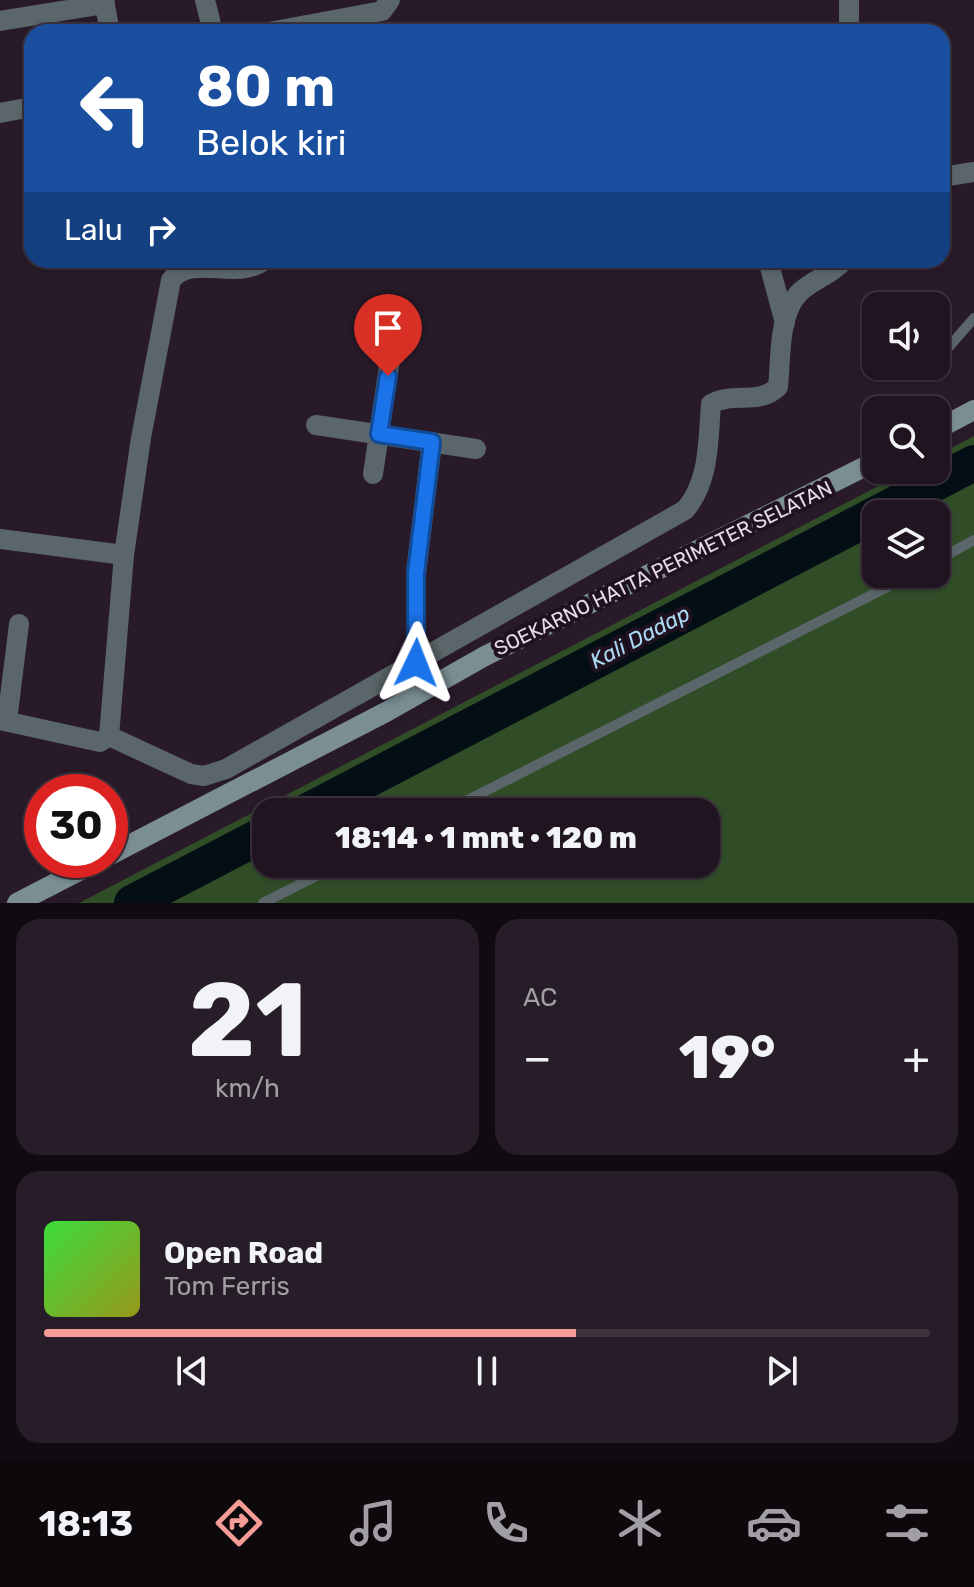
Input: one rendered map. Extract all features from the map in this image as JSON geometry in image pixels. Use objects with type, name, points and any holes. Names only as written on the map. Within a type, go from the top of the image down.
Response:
[{"type":"main road","points":[[950,423],[974,410]]},
{"type":"main road","name":"SOEKARNO HATTA PERIMETER SELATAN","points":[[128,846],[386,712],[485,656],[862,468]]},
{"type":"main road","points":[[17,903],[65,878]]},
{"type":"street","points":[[205,0],[211,24]]},
{"type":"street","points":[[312,24],[382,11],[390,0]]},
{"type":"street","points":[[849,0],[849,24]]},
{"type":"street","points":[[0,21],[105,2],[109,24]]},
{"type":"street","points":[[0,113],[24,108]]},
{"type":"street","points":[[950,176],[974,172]]},
{"type":"street","points":[[109,736],[124,555],[141,438],[171,280],[178,271],[189,268],[245,268]]},
{"type":"street","points":[[770,268],[785,323]]},
{"type":"street","points":[[109,736],[191,774],[204,776],[226,769],[685,510],[694,500],[704,473],[711,404],[728,397],[755,399],[770,395],[778,387],[785,323],[799,293],[837,268]]},
{"type":"street","points":[[373,474],[396,319]]},
{"type":"street","points":[[316,425],[476,449]]},
{"type":"street","points":[[416,663],[416,573],[432,442]]},
{"type":"street","points":[[0,539],[124,555]]},
{"type":"street","points":[[19,624],[3,720],[100,742],[109,736]]},
{"type":"lane","points":[[950,346],[974,318]]},
{"type":"lane","points":[[950,553],[974,540]]},
{"type":"lane","points":[[472,798],[885,588]]},
{"type":"lane","points":[[263,903],[312,878]]},
{"type":"green space","points":[[974,436],[974,903],[79,903],[252,813],[252,878],[720,878],[720,798],[280,798],[882,484],[950,484],[950,449]]},
{"type":"waterway","name":"Kali Dadap","points":[[333,798],[974,463]]},
{"type":"waterway","name":"Kali Dadap","points":[[132,903],[252,840]]},
{"type":"route","points":[[388,376],[379,434],[432,442],[416,573],[416,663]]}]
